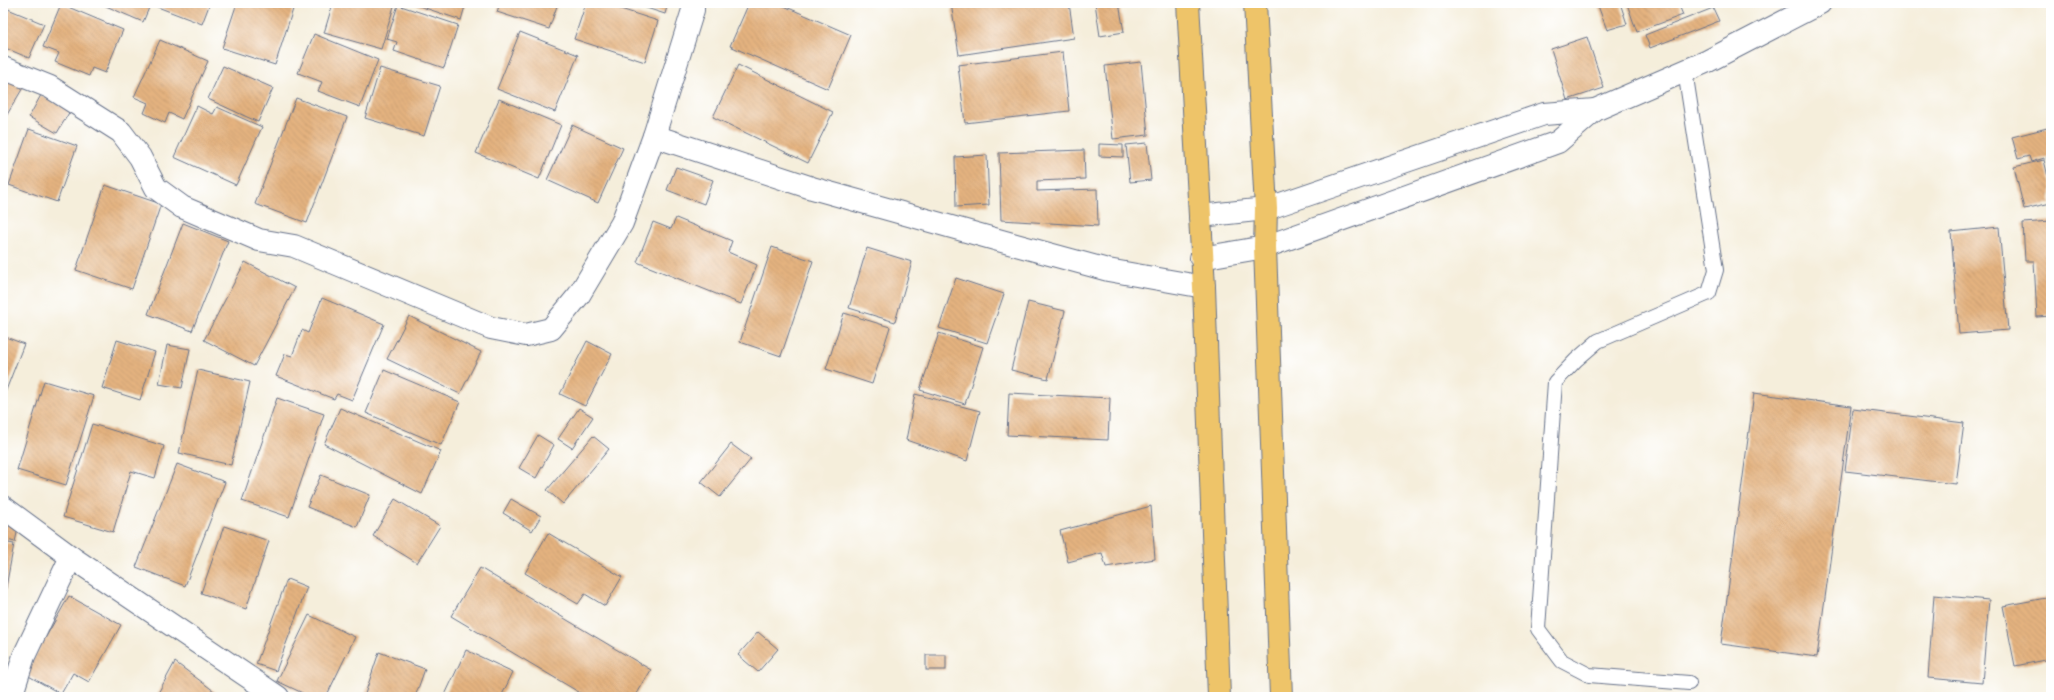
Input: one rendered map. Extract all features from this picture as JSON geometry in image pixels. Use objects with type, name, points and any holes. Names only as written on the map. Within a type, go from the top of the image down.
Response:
[{"type":"highway","points":[[1188,3],[1201,258],[1204,287],[1219,697]]},
{"type":"highway","points":[[1255,3],[1266,209],[1265,247],[1281,697]]},
{"type":"street","points":[[3,68],[50,87],[121,132],[140,157],[156,188],[182,207],[259,240],[294,246],[491,328],[526,335],[551,329],[579,295],[622,223],[654,136],[693,10],[693,3]]},
{"type":"street","points":[[1201,258],[1265,247],[1558,142],[1595,110],[1708,61],[1820,3]]},
{"type":"street","points":[[1200,216],[1266,209],[1544,114],[1595,110]]},
{"type":"street","points":[[654,136],[812,188],[1039,252],[1108,270],[1204,287]]},
{"type":"street","points":[[3,507],[70,557],[278,697]]},
{"type":"street","points":[[11,697],[24,656],[70,557]]},
{"type":"lane","points":[[1685,71],[1716,270],[1709,293],[1598,341],[1576,360],[1555,382],[1538,629],[1562,661],[1589,675],[1689,683]]},
{"type":"building","points":[[99,3],[151,3],[143,22]]},
{"type":"building","points":[[156,3],[210,3],[202,24],[155,6]]},
{"type":"building","points":[[237,3],[295,3],[275,65],[222,48]]},
{"type":"building","points":[[333,3],[395,3],[381,49],[324,33]]},
{"type":"building","points":[[410,3],[466,3],[461,20]]},
{"type":"building","points":[[500,3],[558,3],[549,29],[497,12]]},
{"type":"building","points":[[586,3],[602,3],[658,21],[645,62],[574,39]]},
{"type":"building","points":[[631,3],[668,3],[665,14]]},
{"type":"building","points":[[749,3],[777,3],[851,35],[828,89],[730,46]]},
{"type":"building","points":[[951,3],[1069,3],[1074,38],[959,55]]},
{"type":"building","points":[[1095,3],[1119,3],[1124,32],[1100,36]]},
{"type":"building","points":[[1597,3],[1620,3],[1627,24],[1607,30]]},
{"type":"building","points":[[1678,3],[1683,15],[1637,32],[1627,4]]},
{"type":"building","points":[[61,4],[123,30],[105,73],[92,68],[89,76],[55,62],[59,53],[43,47]]},
{"type":"building","points":[[398,5],[458,25],[444,68],[394,51],[397,42],[387,39]]},
{"type":"building","points":[[3,7],[44,24],[29,58],[3,47]]},
{"type":"building","points":[[1713,8],[1719,21],[1650,48],[1645,35]]},
{"type":"building","points":[[520,32],[578,55],[555,112],[497,89]]},
{"type":"building","points":[[314,34],[378,60],[360,107],[318,91],[322,82],[298,73]]},
{"type":"building","points":[[1587,37],[1604,88],[1567,100],[1551,49]]},
{"type":"building","points":[[160,40],[208,61],[182,119],[169,113],[165,123],[144,113],[148,103],[134,97]]},
{"type":"building","points":[[1063,52],[1069,111],[965,123],[958,65]]},
{"type":"building","points":[[1141,62],[1148,135],[1113,139],[1105,66]]},
{"type":"building","points":[[738,65],[833,112],[808,163],[713,117]]},
{"type":"building","points":[[223,66],[273,88],[258,122],[208,99]]},
{"type":"building","points":[[380,68],[440,86],[424,136],[365,118]]},
{"type":"building","points":[[6,76],[24,86],[5,118],[3,117],[3,82]]},
{"type":"building","points":[[41,95],[70,111],[57,133],[29,117]]},
{"type":"building","points":[[296,98],[347,117],[307,223],[255,204]]},
{"type":"building","points":[[499,99],[561,125],[539,179],[476,153]]},
{"type":"building","points":[[197,106],[213,114],[217,107],[262,127],[236,185],[174,157]]},
{"type":"building","points":[[572,125],[623,148],[598,203],[547,180]]},
{"type":"building","points":[[2051,127],[2051,156],[2031,162],[2029,156],[2018,159],[2012,137]]},
{"type":"building","points":[[29,129],[77,146],[57,202],[9,185]]},
{"type":"building","points":[[1147,143],[1151,180],[1130,182],[1126,145]]},
{"type":"building","points":[[1099,144],[1123,145],[1123,157],[1099,156]]},
{"type":"building","points":[[1084,150],[1085,179],[1037,181],[1037,191],[1097,189],[1098,226],[1001,220],[999,153]]},
{"type":"building","points":[[987,155],[989,205],[956,207],[955,157]]},
{"type":"building","points":[[2044,160],[2051,189],[2051,203],[2024,209],[2014,167]]},
{"type":"building","points":[[676,167],[713,180],[704,204],[667,190]]},
{"type":"building","points":[[105,185],[161,204],[132,289],[76,270]]},
{"type":"building","points":[[676,218],[732,241],[728,252],[757,265],[741,304],[637,262],[653,222],[671,229]]},
{"type":"building","points":[[2051,221],[2051,316],[2037,317],[2034,261],[2025,261],[2023,223]]},
{"type":"building","points":[[183,223],[228,241],[192,331],[148,314]]},
{"type":"building","points":[[1999,227],[2008,330],[1959,334],[1951,232]]},
{"type":"building","points":[[772,247],[813,261],[781,356],[740,342]]},
{"type":"building","points":[[867,248],[912,262],[895,322],[849,308]]},
{"type":"building","points":[[245,262],[295,288],[254,366],[204,340]]},
{"type":"building","points":[[956,278],[1004,294],[987,343],[939,328]]},
{"type":"building","points":[[322,298],[384,324],[352,400],[337,394],[334,399],[276,376],[285,354],[292,356],[302,330],[308,333]]},
{"type":"building","points":[[1028,302],[1065,311],[1048,379],[1011,370]]},
{"type":"building","points":[[844,313],[890,327],[872,384],[826,369]]},
{"type":"building","points":[[409,316],[481,352],[460,394],[387,359]]},
{"type":"building","points":[[939,333],[983,347],[965,404],[920,390]]},
{"type":"building","points":[[3,336],[24,344],[3,398]]},
{"type":"building","points":[[117,340],[155,352],[140,400],[102,388]]},
{"type":"building","points":[[587,341],[612,354],[585,406],[560,394]]},
{"type":"building","points":[[167,345],[190,349],[182,388],[159,384]]},
{"type":"building","points":[[198,370],[250,382],[231,465],[179,453]]},
{"type":"building","points":[[384,370],[460,402],[441,445],[366,413]]},
{"type":"building","points":[[44,381],[94,396],[66,485],[17,470]]},
{"type":"building","points":[[1009,393],[1110,398],[1108,440],[1007,435]]},
{"type":"building","points":[[1754,393],[1851,406],[1817,657],[1721,644]]},
{"type":"building","points":[[915,394],[980,411],[967,461],[906,440]]},
{"type":"building","points":[[277,398],[324,414],[289,517],[242,501]]},
{"type":"building","points":[[340,408],[441,451],[422,494],[324,444]]},
{"type":"building","points":[[579,408],[593,417],[572,448],[558,439]]},
{"type":"building","points":[[1853,409],[1964,423],[1956,484],[1845,471]]},
{"type":"building","points":[[92,424],[164,446],[155,478],[131,471],[113,532],[63,517]]},
{"type":"building","points":[[538,435],[554,445],[536,478],[519,468]]},
{"type":"building","points":[[593,436],[609,449],[563,504],[547,490]]},
{"type":"building","points":[[731,444],[751,459],[720,497],[701,482]]},
{"type":"building","points":[[177,464],[225,482],[185,586],[136,567]]},
{"type":"building","points":[[321,475],[370,495],[357,527],[307,507]]},
{"type":"building","points":[[395,499],[440,526],[417,563],[373,536]]},
{"type":"building","points":[[511,499],[541,516],[532,531],[503,513]]},
{"type":"building","points":[[1151,506],[1155,559],[1106,567],[1102,553],[1068,562],[1060,531]]},
{"type":"building","points":[[3,516],[19,524],[15,542],[3,539]]},
{"type":"building","points":[[224,526],[269,541],[246,609],[201,593]]},
{"type":"building","points":[[548,533],[622,577],[605,606],[585,594],[578,604],[525,573]]},
{"type":"building","points":[[3,542],[14,544],[4,598],[3,598]]},
{"type":"building","points":[[480,568],[651,670],[635,697],[604,697],[599,694],[597,697],[587,697],[451,616]]},
{"type":"building","points":[[287,579],[307,587],[276,671],[256,664]]},
{"type":"building","points":[[1934,595],[1989,600],[1982,683],[1928,678]]},
{"type":"building","points":[[69,596],[121,625],[89,682],[73,673],[61,694],[25,674]]},
{"type":"building","points":[[2051,597],[2051,659],[2015,666],[2003,606]]},
{"type":"building","points":[[309,615],[355,637],[326,697],[311,697],[277,681]]},
{"type":"building","points":[[758,632],[778,649],[758,672],[738,655]]},
{"type":"building","points":[[466,650],[513,672],[501,697],[444,697]]},
{"type":"building","points":[[379,652],[425,669],[415,697],[364,697]]},
{"type":"building","points":[[926,655],[946,655],[946,670],[926,670]]},
{"type":"building","points":[[175,662],[222,697],[156,697]]}]
